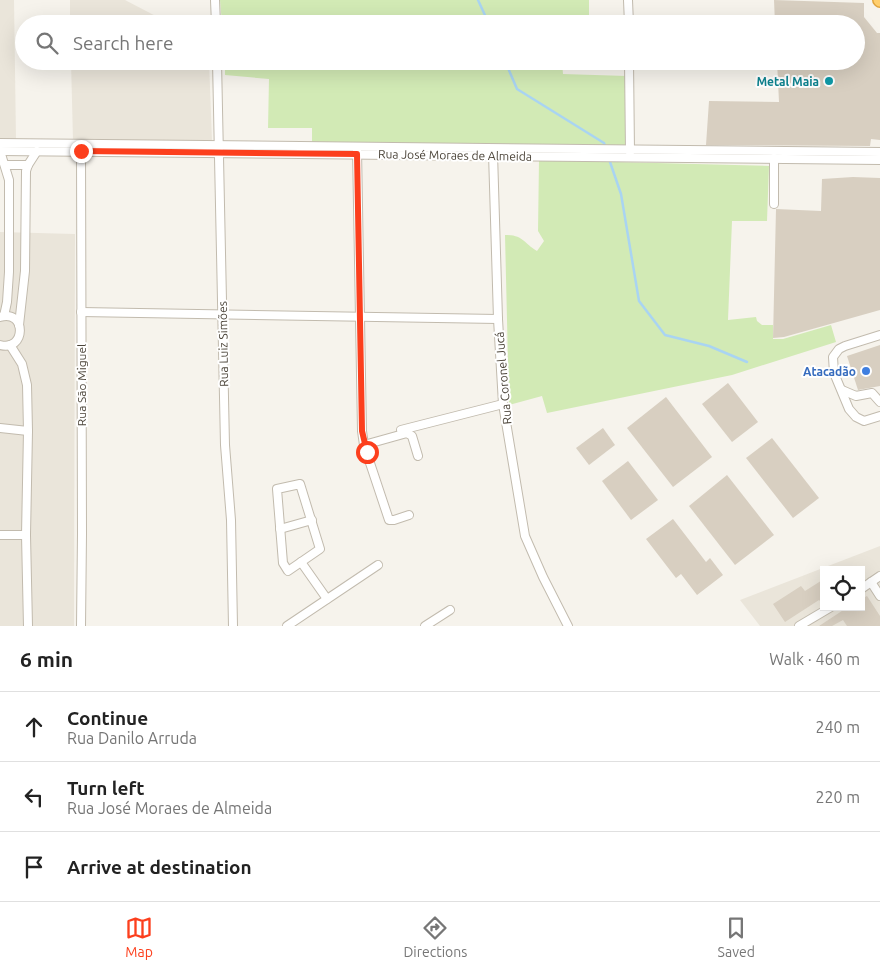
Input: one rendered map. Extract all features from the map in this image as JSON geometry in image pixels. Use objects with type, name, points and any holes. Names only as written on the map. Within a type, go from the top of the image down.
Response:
[{"type":"street","points":[[215,0],[216,15]]},
{"type":"street","points":[[628,0],[629,15]]},
{"type":"street","name":"Rua Luiz Simões","points":[[217,70],[225,445],[231,520],[233,626]]},
{"type":"street","points":[[629,70],[630,153]]},
{"type":"street","name":"Rua José Moraes de Almeida","points":[[0,143],[81,148],[856,156],[880,160]]},
{"type":"street","name":"Rua José Moraes de Almeida","points":[[0,151],[81,148]]},
{"type":"street","name":"Rua São Miguel","points":[[81,148],[81,626]]},
{"type":"street","points":[[357,150],[364,442],[389,520],[409,516]]},
{"type":"street","points":[[0,151],[9,180],[10,218],[7,302],[2,316],[10,316],[19,324]]},
{"type":"street","points":[[28,626],[26,535],[28,431],[26,376],[22,364],[3,347],[15,342],[19,337],[25,270],[26,179],[28,164],[37,151]]},
{"type":"street","name":"Rua Coronel Jucá","points":[[493,152],[498,319],[503,404],[525,536],[568,626]]},
{"type":"street","name":"Rua José Moraes de Almeida","points":[[856,156],[880,152]]},
{"type":"street","name":"Rua José Moraes de Almeida","points":[[742,154],[774,158],[783,155]]},
{"type":"street","points":[[774,158],[774,204]]},
{"type":"street","points":[[5,164],[28,164]]},
{"type":"street","points":[[10,218],[26,218]]},
{"type":"street","points":[[9,255],[25,254]]},
{"type":"street","points":[[81,312],[498,319]]},
{"type":"street","points":[[880,334],[845,346],[835,353],[832,367],[852,413],[864,421],[880,416]]},
{"type":"street","points":[[842,390],[856,396],[872,393],[880,402]]},
{"type":"street","points":[[364,442],[503,404]]},
{"type":"street","points":[[0,428],[28,431]]},
{"type":"street","points":[[364,442],[407,433],[412,436],[418,456]]},
{"type":"street","points":[[300,484],[312,520],[320,549],[288,571],[283,563],[277,489],[300,484]]},
{"type":"street","points":[[280,529],[312,520]]},
{"type":"street","points":[[0,534],[26,535]]},
{"type":"street","points":[[301,562],[327,599]]},
{"type":"street","points":[[287,626],[378,565]]},
{"type":"street","points":[[865,586],[880,576]]},
{"type":"street","points":[[871,582],[880,596]]},
{"type":"street","points":[[425,626],[450,610]]},
{"type":"street","points":[[799,626],[824,611]]},
{"type":"shaded area","points":[[0,0],[14,0],[16,140],[0,140]]},
{"type":"shaded area","points":[[70,0],[125,0],[154,15],[70,15]]},
{"type":"shaded area","points":[[71,70],[209,70],[212,141],[73,141]]},
{"type":"shaded area","points":[[0,232],[75,234],[74,626],[0,626]]},
{"type":"shaded area","points":[[880,546],[880,626],[760,626],[740,600],[820,569],[820,611],[865,611],[865,566],[828,566]]},
{"type":"green space","points":[[220,0],[589,0],[589,15],[221,15]]},
{"type":"green space","points":[[225,70],[563,70],[563,74],[627,76],[629,148],[312,143],[312,128],[268,128],[269,79],[225,75]]},
{"type":"green space","points":[[539,160],[769,166],[767,221],[732,221],[728,320],[756,317],[757,321],[762,325],[773,325],[773,339],[783,339],[831,325],[836,342],[732,375],[547,413],[542,396],[509,405],[505,235],[520,238],[537,251],[544,241],[538,231]]},
{"type":"building","name":"Metal Maia","points":[[774,0],[864,3],[864,15],[775,15]]},
{"type":"building","name":"Metal Maia","points":[[865,18],[877,33],[880,33],[880,140],[871,139],[870,146],[706,145],[709,101],[779,102],[777,70],[865,70]]},
{"type":"building","points":[[880,178],[880,310],[784,337],[773,338],[776,209],[821,211],[822,179]]},
{"type":"building","name":"Atacadão","points":[[880,345],[880,386],[858,390],[847,356]]},
{"type":"building","points":[[728,383],[758,422],[732,442],[702,404]]},
{"type":"building","points":[[666,397],[712,457],[673,487],[627,428]]},
{"type":"building","points":[[603,428],[615,445],[589,465],[576,448]]},
{"type":"building","points":[[772,438],[819,498],[793,518],[746,458]]},
{"type":"building","points":[[628,461],[658,500],[631,520],[602,481]]},
{"type":"building","points":[[727,475],[774,535],[735,565],[689,506]]},
{"type":"building","points":[[673,519],[706,562],[710,558],[723,575],[697,595],[681,574],[676,578],[646,539]]},
{"type":"building","points":[[820,582],[820,601],[785,622],[773,604],[801,586],[805,591]]},
{"type":"building","points":[[867,596],[880,616],[880,626],[847,626],[843,620],[832,626],[819,626],[842,611],[865,611],[865,597]]},
{"type":"waterway","points":[[478,0],[485,15]]},
{"type":"waterway","points":[[509,70],[517,89],[604,143],[605,146]]},
{"type":"waterway","points":[[610,162],[621,194],[639,301],[665,335],[709,346],[747,362]]},
{"type":"place","name":"Metal Maia","points":[[829,81]]},
{"type":"place","name":"Atacadão","points":[[866,371]]},
{"type":"route","points":[[81,151],[357,154],[362,431],[367,452]]}]
